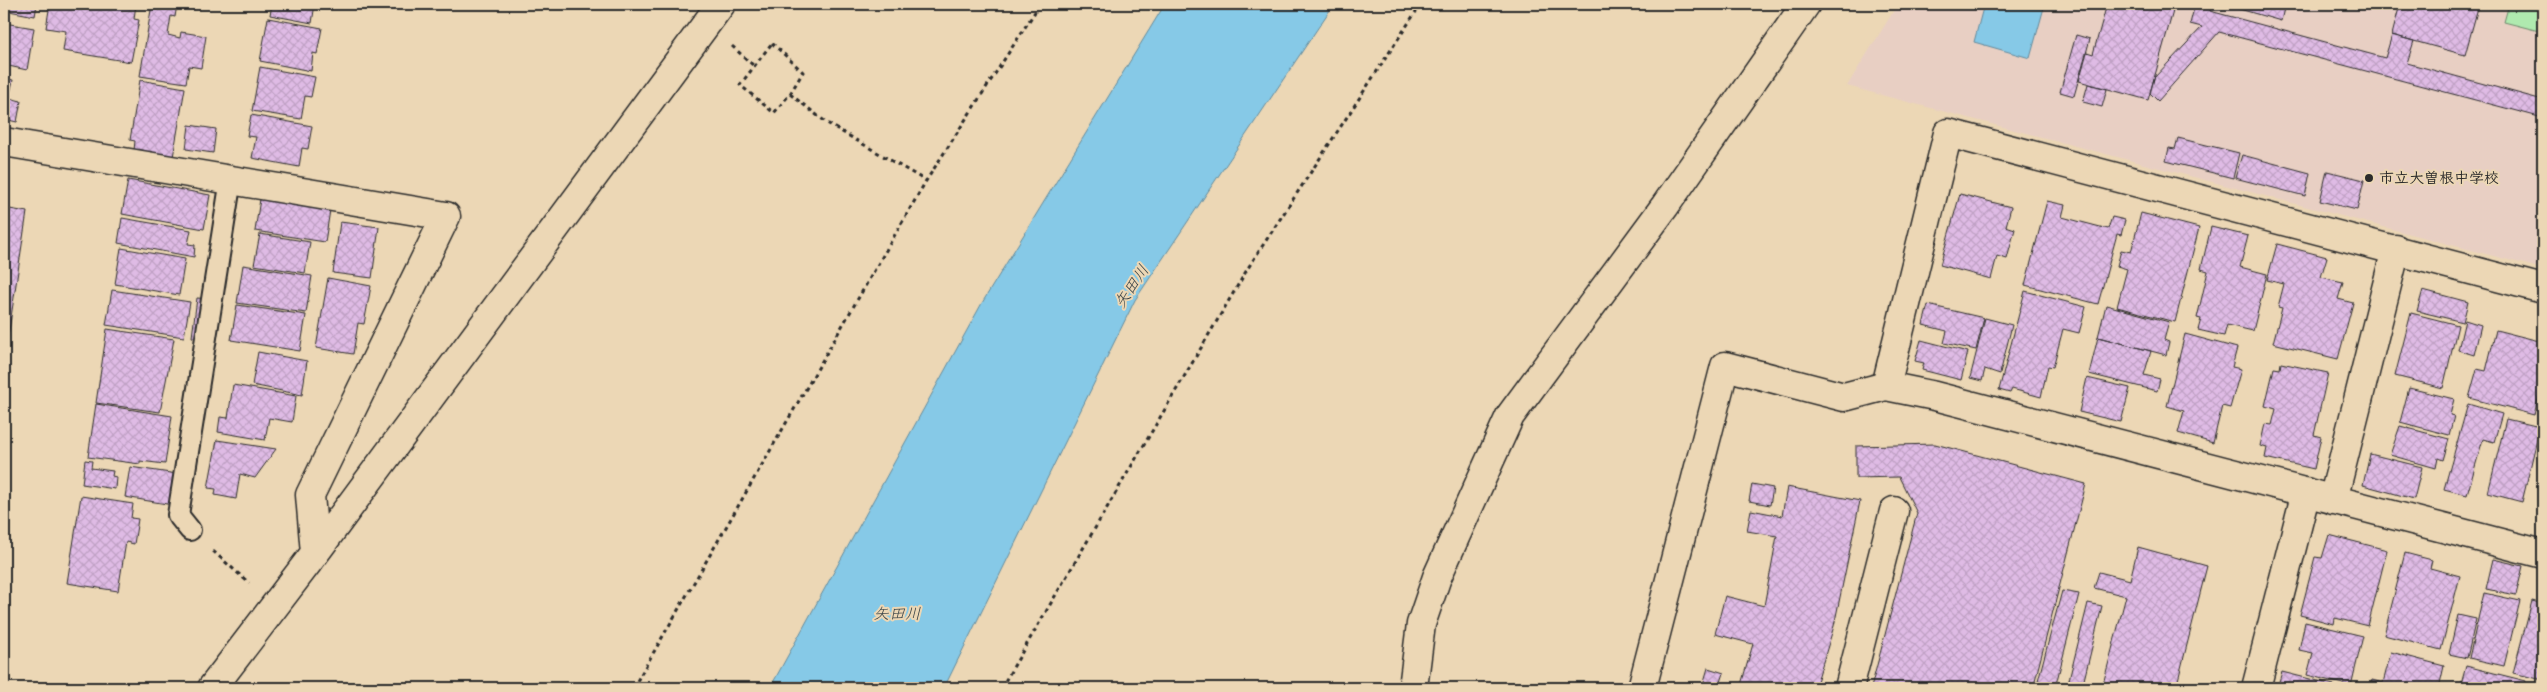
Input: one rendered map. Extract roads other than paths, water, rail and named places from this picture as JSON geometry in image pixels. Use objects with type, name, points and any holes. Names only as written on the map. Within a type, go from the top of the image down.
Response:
[{"type":"street","points":[[212,688],[315,553],[721,4]]},
{"type":"street","points":[[1413,688],[1421,624],[1437,578],[1510,416],[1665,206],[1806,4]]},
{"type":"street","points":[[1886,386],[1948,133],[2543,289]]},
{"type":"street","points":[[4,142],[446,216],[310,495],[315,553]]},
{"type":"street","points":[[2333,500],[2396,249]]},
{"type":"street","points":[[1642,688],[1725,366],[1844,397],[1886,386],[2543,554]]},
{"type":"street","points":[[2256,688],[2306,492]]},
{"type":"street","points":[[1849,688],[1894,511]]},
{"type":"lane","points":[[190,530],[178,514],[231,179]]},
{"type":"water","name":"矢田川","points":[[1165,4],[1334,4],[1135,300],[944,688],[770,688],[982,303]]},
{"type":"water","points":[[1984,4],[2045,4],[2030,58],[1974,42]]},
{"type":"place","name":"市立大曽根中学校","points":[[2369,178]]}]
